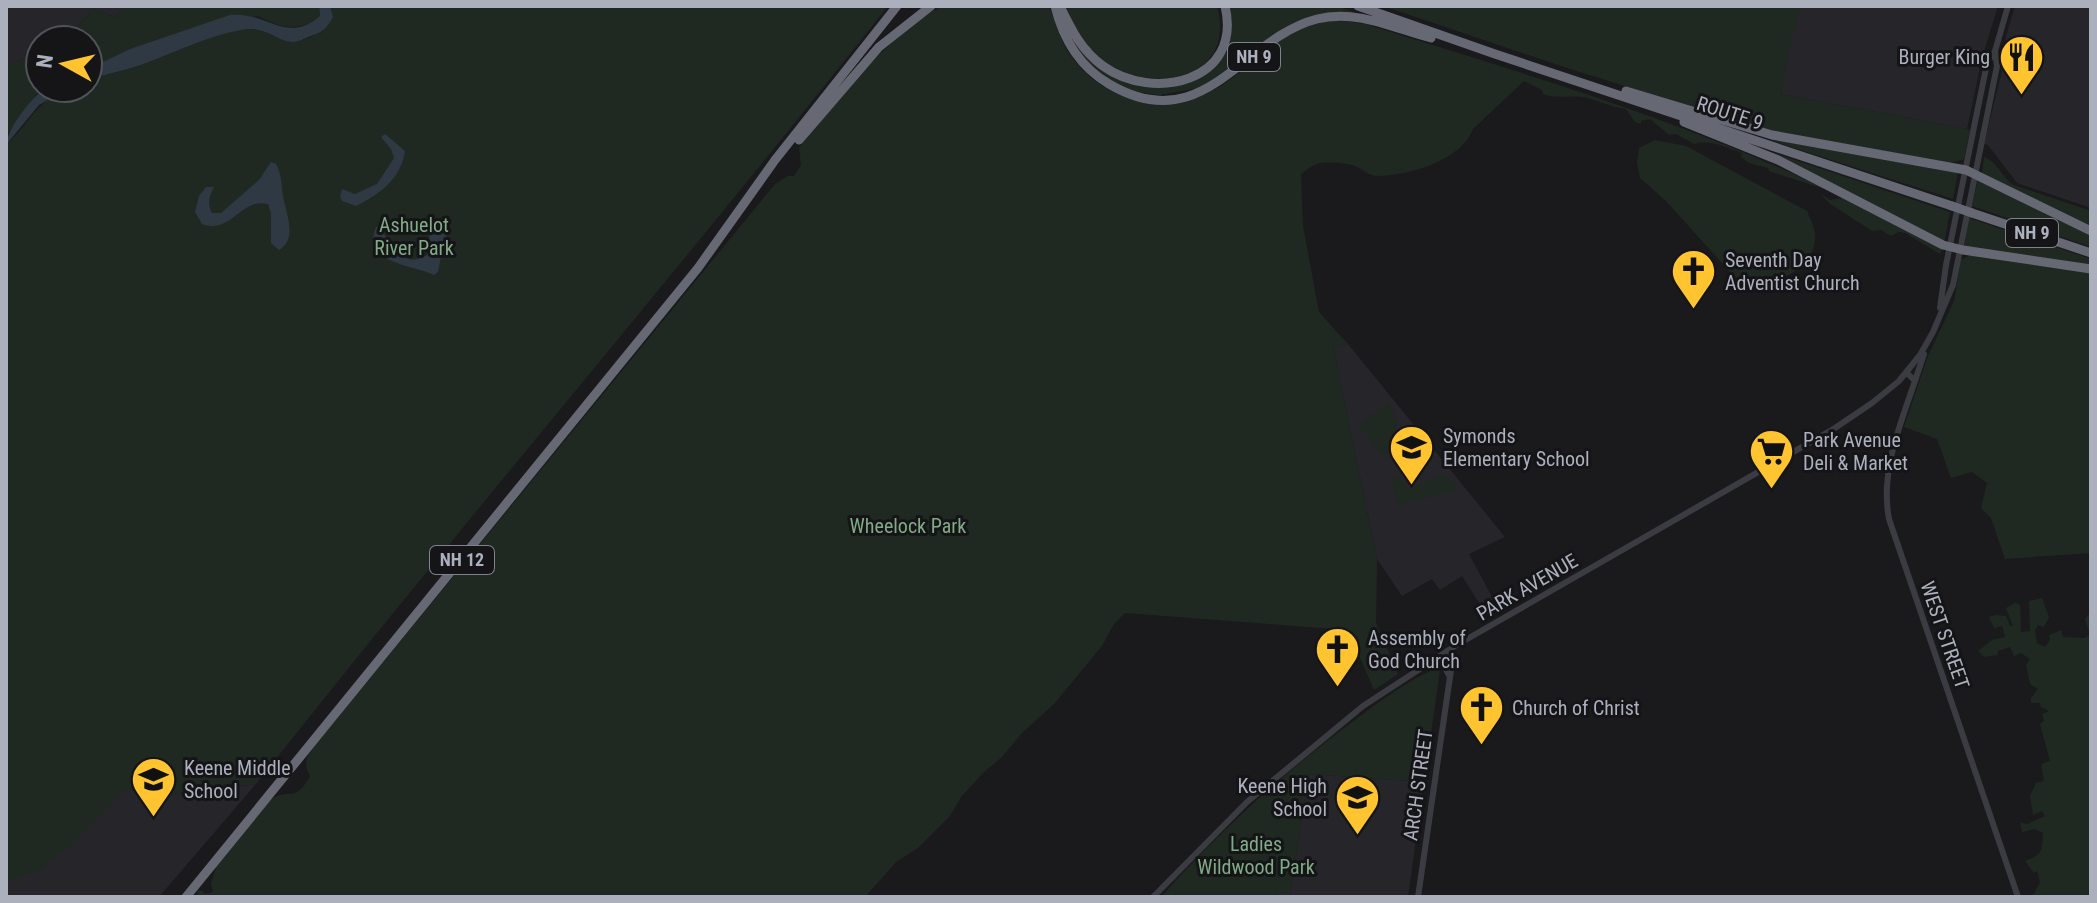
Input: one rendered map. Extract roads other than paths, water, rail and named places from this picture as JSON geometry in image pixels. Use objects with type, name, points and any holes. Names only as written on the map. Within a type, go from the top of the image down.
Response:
[{"type":"highway","points":[[733,219],[775,160],[897,6]]},
{"type":"highway","name":"NH 12","points":[[186,897],[698,268],[733,219],[866,61],[893,35],[931,6]]},
{"type":"highway","points":[[1058,6],[1085,50],[1106,68],[1136,81],[1164,84],[1194,77],[1215,61],[1226,33],[1225,6]]},
{"type":"highway","name":"NH 9","points":[[1058,6],[1070,45],[1090,72],[1122,92],[1150,99],[1183,97],[1215,85],[1294,28],[1326,17],[1357,16],[1495,54]]},
{"type":"highway","name":"ROUTE 9","points":[[1358,6],[2091,253]]},
{"type":"highway","points":[[1615,94],[1626,91],[1783,137],[1971,171],[2091,231]]},
{"type":"highway","points":[[1674,113],[1683,121],[1778,160],[1955,248],[2091,269]]},
{"type":"street","name":"WEST STREET","points":[[2008,6],[1995,51],[1997,66],[1955,248],[1953,285],[1925,347],[1889,469],[1886,492],[1889,519],[2018,897]]},
{"type":"street","name":"WEST STREET","points":[[1907,373],[1925,347]]},
{"type":"street","points":[[1907,373],[1915,381]]},
{"type":"street","name":"PARK AVENUE","points":[[1153,897],[1220,827],[1274,778],[1363,706],[1451,649],[1835,428],[1880,397],[1907,373]]},
{"type":"street","name":"ARCH STREET","points":[[1418,897],[1450,677],[1451,649]]},
{"type":"street","points":[[1439,657],[1450,677]]},
{"type":"place","name":"Burger King","points":[[2021,96]]},
{"type":"place","name":"Seventh Day Adventist Church","points":[[1694,311]]},
{"type":"place","name":"Symonds Elementary School","points":[[1412,487]]},
{"type":"place","name":"Park Avenue Deli & Market","points":[[1772,490]]},
{"type":"place","name":"Assembly of God Church","points":[[1337,689]]},
{"type":"place","name":"Church of Christ","points":[[1481,747]]},
{"type":"place","name":"Keene Middle School","points":[[153,818]]},
{"type":"place","name":"Keene High School","points":[[1358,837]]},
{"type":"park label","name":"Ashuelot River Park","points":[[414,236]]},
{"type":"park label","name":"Wheelock Park","points":[[908,526]]},
{"type":"park label","name":"Ladies Wildwood Park","points":[[1256,856]]}]
